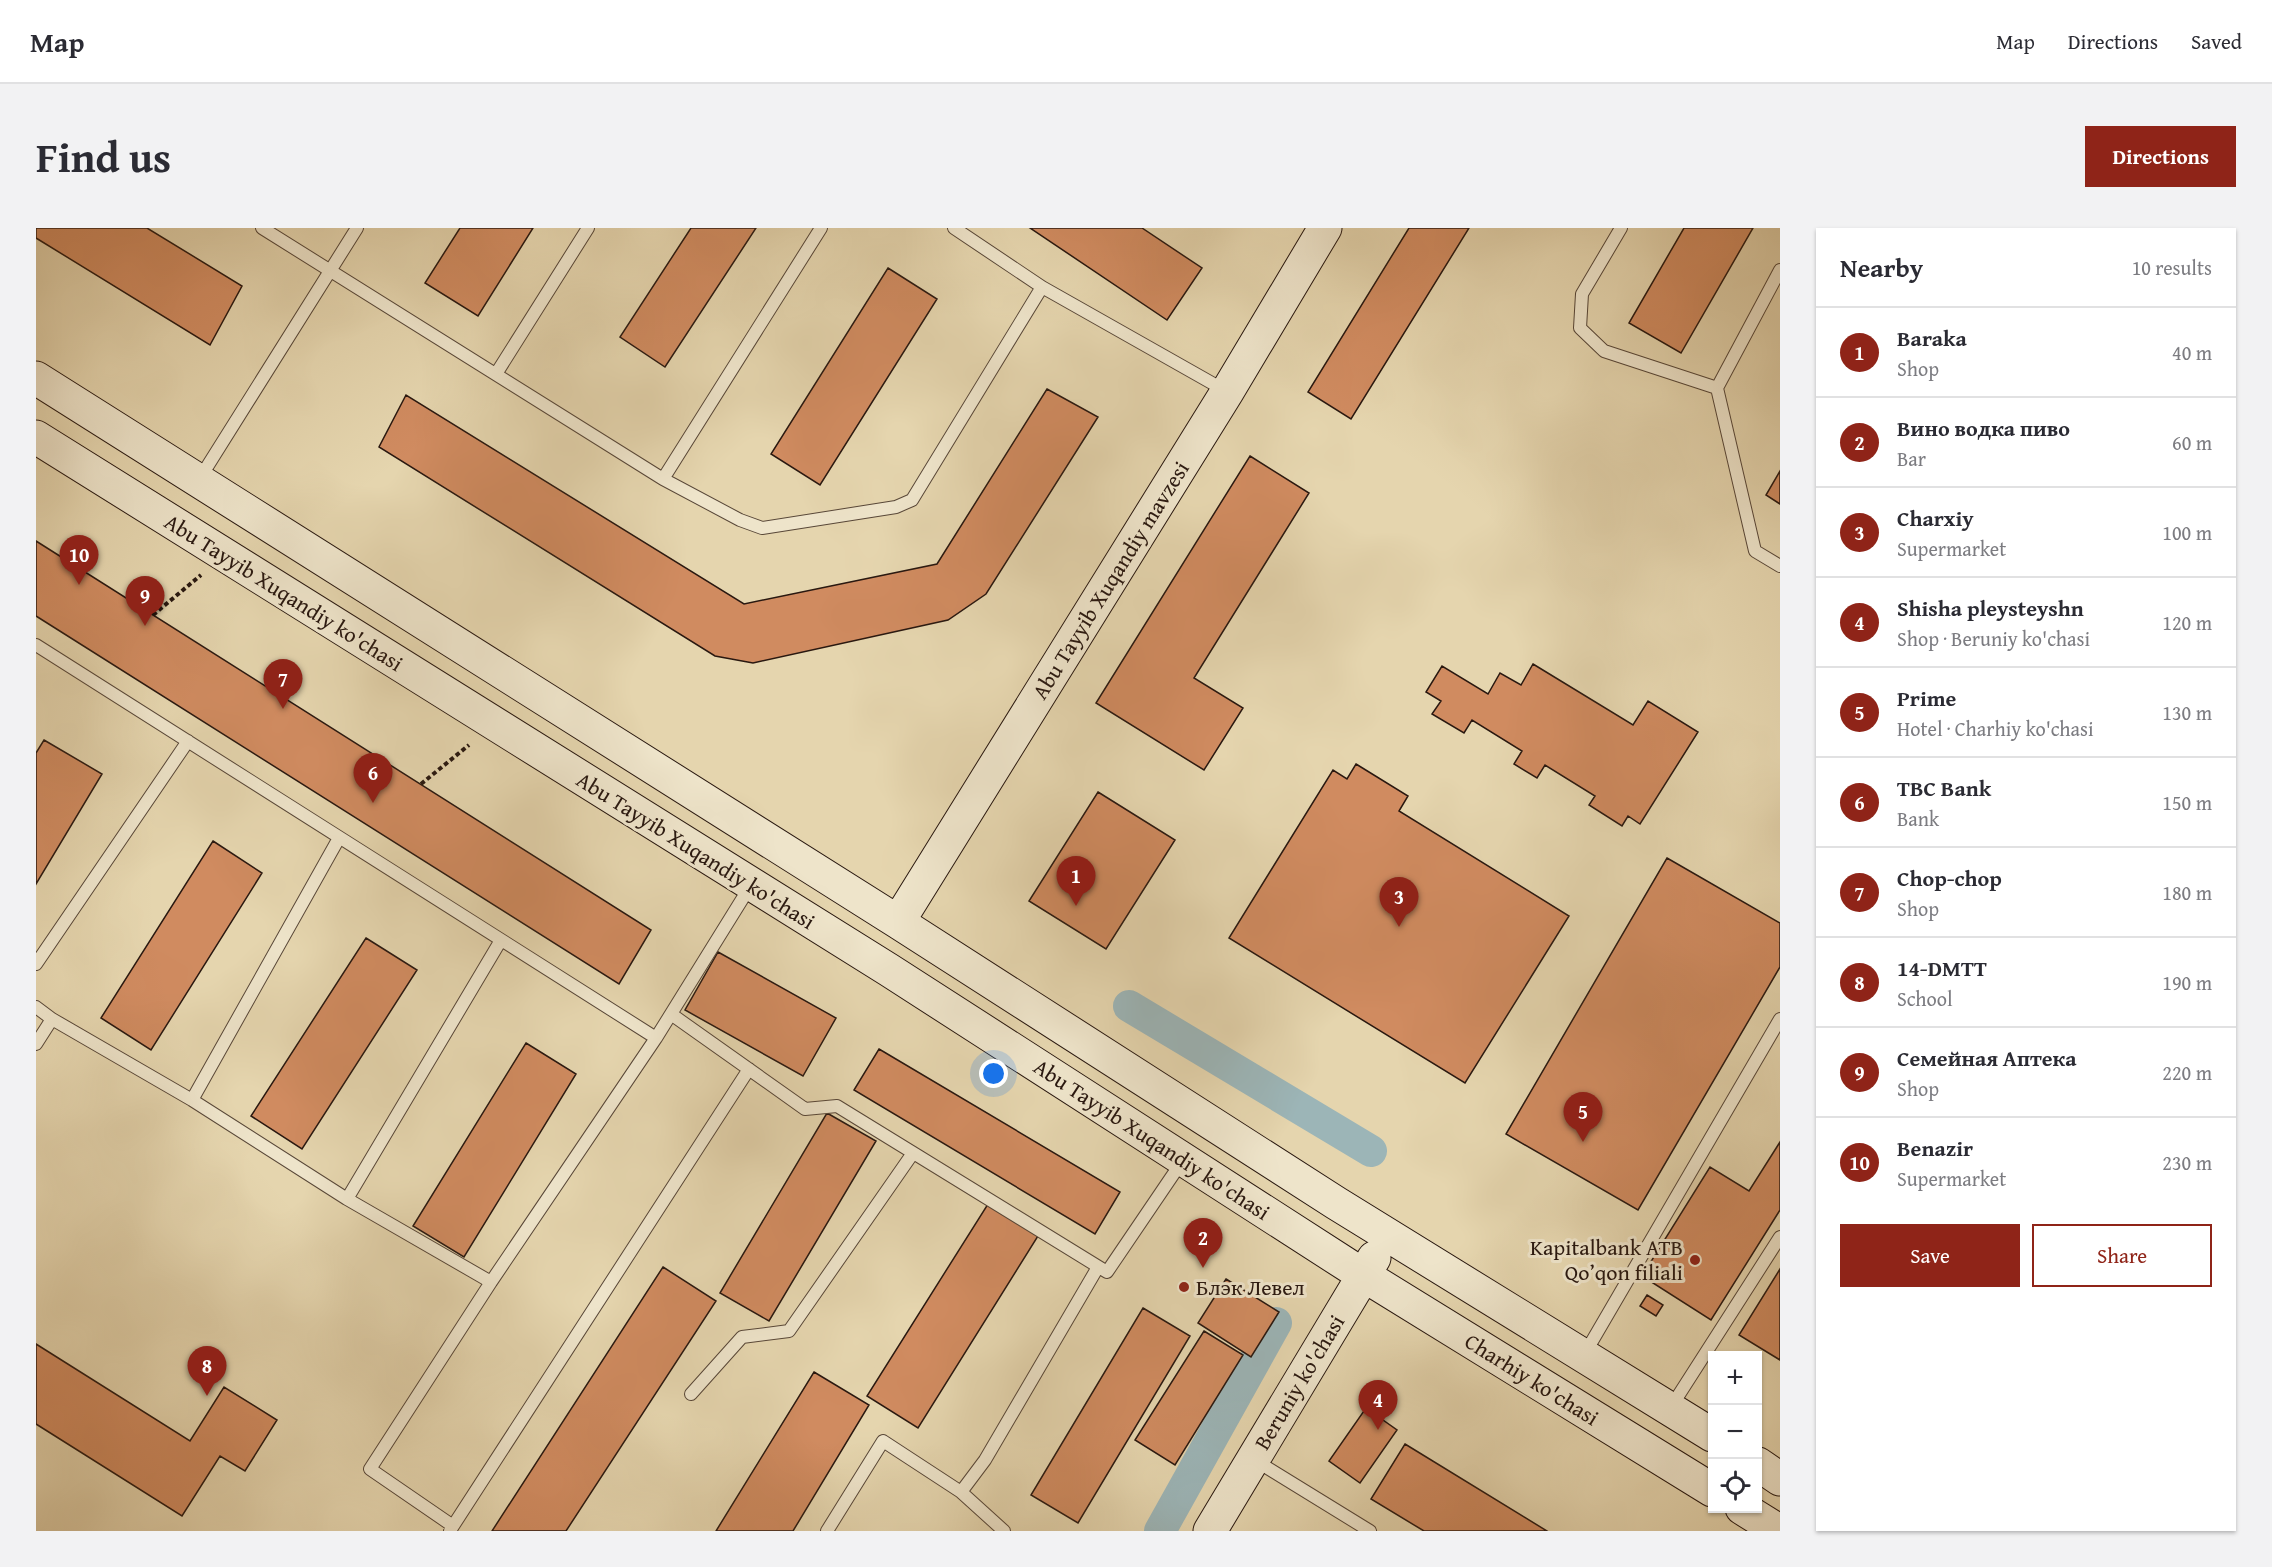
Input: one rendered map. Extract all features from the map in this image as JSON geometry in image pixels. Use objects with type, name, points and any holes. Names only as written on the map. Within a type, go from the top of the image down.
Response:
[{"type":"main road","name":"Abu Tayyib Xuqandiy mavzesi","points":[[898,922],[1227,392],[1318,231]]},
{"type":"main road","name":"Charhiy ko'chasi","points":[[36,378],[898,922],[1336,1203],[1708,1432]]},
{"type":"main road","name":"Abu Tayyib Xuqandiy ko'chasi","points":[[36,437],[752,884],[1358,1271]]},
{"type":"main road","name":"Beruniy ko'chasi","points":[[1210,1531],[1358,1271],[1389,1234]]},
{"type":"main road","name":"Charhiy ko'chasi","points":[[1358,1271],[1708,1487]]},
{"type":"main road","points":[[1762,1467],[1780,1479]]},
{"type":"main road","points":[[1749,1513],[1779,1531]]},
{"type":"lane","points":[[262,228],[663,478],[740,520],[762,528],[896,507],[912,500],[1042,287]]},
{"type":"lane","points":[[199,481],[227,432],[357,228]]},
{"type":"lane","points":[[496,374],[588,228]]},
{"type":"lane","points":[[663,478],[821,228]]},
{"type":"lane","points":[[954,228],[1042,287],[1227,392]]},
{"type":"lane","points":[[1621,228],[1582,294],[1580,328],[1604,351],[1717,388]]},
{"type":"lane","points":[[1780,270],[1717,388],[1755,551],[1780,566]]},
{"type":"lane","points":[[36,645],[656,1038]]},
{"type":"lane","points":[[36,964],[188,741]]},
{"type":"lane","points":[[192,1100],[339,838]]},
{"type":"lane","points":[[748,1069],[451,1529],[370,1469],[491,1282],[656,1038],[752,884]]},
{"type":"lane","points":[[347,1198],[501,940]]},
{"type":"lane","points":[[36,1007],[52,1019],[192,1100],[347,1198],[491,1282]]},
{"type":"lane","points":[[671,1014],[804,1109],[837,1106],[1107,1272],[1183,1159]]},
{"type":"lane","points":[[1583,1356],[1780,1018]]},
{"type":"lane","points":[[36,1044],[52,1019]]},
{"type":"lane","points":[[691,1394],[742,1337],[789,1331],[913,1153]]},
{"type":"lane","points":[[1670,1408],[1780,1237]]},
{"type":"lane","points":[[961,1492],[985,1460],[1098,1267]]},
{"type":"lane","points":[[827,1531],[883,1442],[961,1492],[1004,1531]]},
{"type":"lane","points":[[1253,1459],[1370,1531]]},
{"type":"path","points":[[153,615],[203,574]]},
{"type":"path","points":[[421,784],[472,743]]},
{"type":"building","points":[[36,228],[147,228],[242,286],[210,345],[36,238]]},
{"type":"building","points":[[460,228],[533,228],[478,316],[425,283]]},
{"type":"building","points":[[691,228],[756,228],[665,367],[620,337]]},
{"type":"building","points":[[1030,228],[1142,228],[1202,268],[1167,320]]},
{"type":"building","points":[[1409,228],[1469,228],[1351,419],[1308,392]]},
{"type":"building","points":[[1684,228],[1753,228],[1681,353],[1629,323]]},
{"type":"building","points":[[888,268],[937,299],[820,485],[771,454]]},
{"type":"building","points":[[1047,389],[1098,417],[986,594],[948,620],[753,663],[715,656],[379,447],[406,395],[744,604],[937,564]]},
{"type":"building","points":[[1250,456],[1309,493],[1194,678],[1243,708],[1204,770],[1096,703]]},
{"type":"building","points":[[1780,471],[1780,504],[1766,495]]},
{"type":"building","points":[[36,541],[651,930],[619,984],[36,616]]},
{"type":"building","points":[[1533,664],[1633,725],[1648,701],[1698,732],[1640,824],[1628,816],[1622,826],[1589,805],[1595,796],[1545,765],[1537,778],[1514,764],[1522,751],[1472,720],[1464,733],[1432,714],[1441,701],[1426,692],[1442,666],[1488,694],[1500,673],[1521,685]]},
{"type":"building","points":[[44,740],[102,774],[36,884],[36,753]]},
{"type":"building","points":[[1356,764],[1408,796],[1399,811],[1569,916],[1465,1083],[1229,938],[1333,770],[1347,779]]},
{"type":"building","points":[[1098,792],[1175,840],[1106,949],[1029,901]]},
{"type":"building","points":[[213,841],[262,873],[151,1050],[101,1018]]},
{"type":"building","points":[[1667,858],[1780,923],[1780,967],[1638,1210],[1506,1134]]},
{"type":"building","points":[[366,938],[417,970],[302,1149],[251,1116]]},
{"type":"building","points":[[718,952],[836,1018],[803,1076],[685,1010]]},
{"type":"building","points":[[526,1043],[576,1074],[464,1257],[413,1226]]},
{"type":"building","points":[[879,1049],[1120,1192],[1095,1234],[854,1090]]},
{"type":"building","points":[[827,1113],[876,1141],[769,1321],[720,1293]]},
{"type":"building","points":[[1780,1142],[1780,1210],[1711,1320],[1642,1276],[1710,1167],[1749,1191]]},
{"type":"building","points":[[988,1204],[1038,1236],[918,1428],[867,1396]]},
{"type":"building","points":[[663,1267],[716,1301],[566,1531],[492,1531]]},
{"type":"building","points":[[1780,1269],[1780,1360],[1739,1335]]},
{"type":"building","points":[[1226,1279],[1279,1312],[1251,1357],[1198,1323]]},
{"type":"building","points":[[1647,1295],[1663,1305],[1656,1316],[1640,1306]]},
{"type":"building","points":[[1143,1308],[1190,1336],[1078,1523],[1031,1495]]},
{"type":"building","points":[[1204,1331],[1243,1355],[1175,1465],[1135,1440]]},
{"type":"building","points":[[36,1344],[190,1441],[224,1387],[277,1420],[245,1471],[220,1456],[182,1516],[36,1424]]},
{"type":"building","points":[[814,1372],[869,1405],[793,1531],[716,1531]]},
{"type":"building","points":[[1366,1408],[1397,1430],[1360,1483],[1329,1461]]},
{"type":"building","points":[[1405,1444],[1547,1531],[1424,1531],[1371,1499]]},
{"type":"waterway","points":[[1129,1006],[1371,1151]]},
{"type":"waterway","points":[[1160,1531],[1276,1323]]},
{"type":"place","name":"Benazir","points":[[79,585]]},
{"type":"place","name":"Семейная Аптека","points":[[145,626]]},
{"type":"place","name":"Chop-chop","points":[[283,709]]},
{"type":"place","name":"TBC Bank","points":[[373,803]]},
{"type":"place","name":"Baraka","points":[[1076,906]]},
{"type":"place","name":"Charxiy","points":[[1399,927]]},
{"type":"place","name":"Prime","points":[[1583,1142]]},
{"type":"place","name":"Kapitalbank ATB Qo’qon filiali","points":[[1695,1260]]},
{"type":"place","name":"Вино водка пиво","points":[[1203,1268]]},
{"type":"place","name":"Блэк Левел","points":[[1184,1287]]},
{"type":"place","name":"14-DMTT","points":[[207,1396]]},
{"type":"place","name":"Shisha pleysteyshn","points":[[1378,1430]]}]
